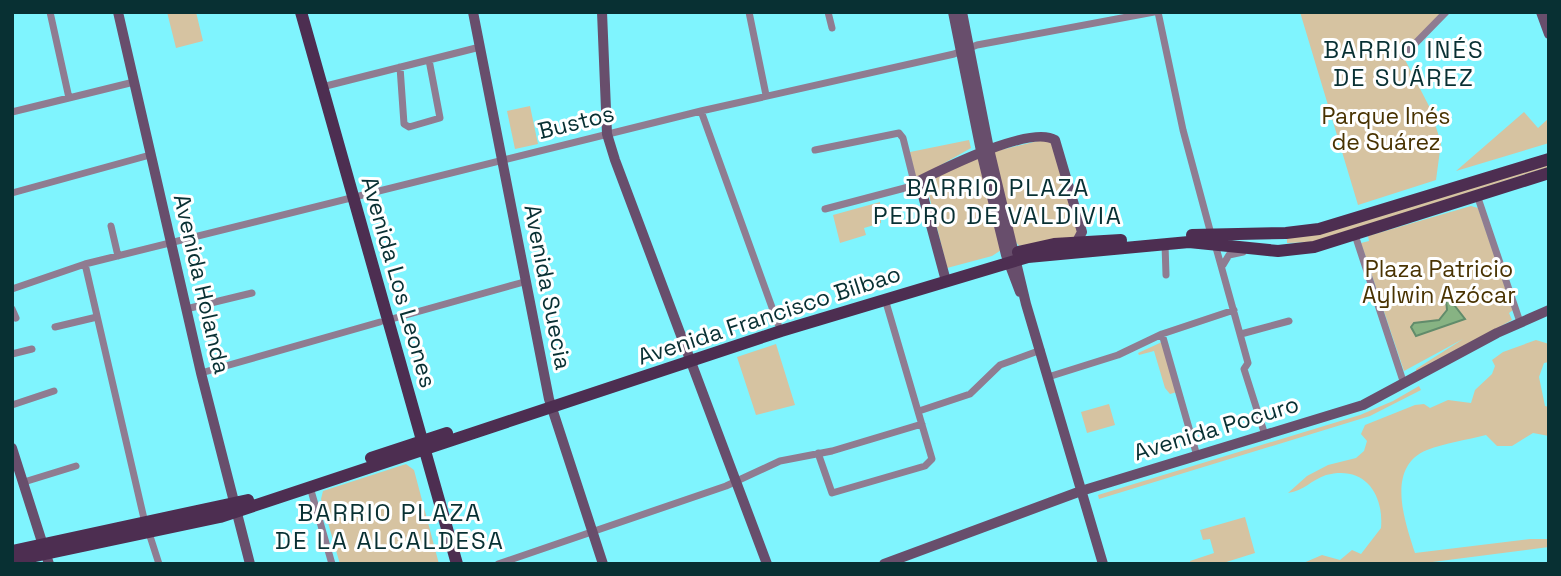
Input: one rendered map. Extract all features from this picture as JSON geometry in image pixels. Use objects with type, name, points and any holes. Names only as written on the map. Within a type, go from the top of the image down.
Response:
[{"type":"main road","name":"Avenida Los Leones","points":[[292,12],[350,199]]},
{"type":"main road","name":"Avenida Los Leones","points":[[300,12],[384,321],[457,564]]},
{"type":"main road","name":"Avenida Francisco Bilbao","points":[[1012,258],[1286,233],[1331,226],[1549,159]]},
{"type":"main road","name":"Avenida Francisco Bilbao","points":[[690,357],[778,324],[1012,258],[1079,242],[1213,238],[1263,249],[1314,247],[1549,173]]},
{"type":"main road","points":[[1263,249],[1272,241],[1270,233]]},
{"type":"main road","points":[[1286,233],[1284,242],[1287,250]]},
{"type":"main road","name":"Avenida Francisco Bilbao","points":[[233,508],[690,357],[885,299],[944,277]]},
{"type":"main road","name":"Avenida Los Leones","points":[[420,446],[448,564]]},
{"type":"main road","name":"Avenida Francisco Bilbao","points":[[12,561],[310,487],[420,446]]},
{"type":"main road","name":"Avenida Francisco Bilbao","points":[[12,551],[46,554]]},
{"type":"street","points":[[50,12],[69,98]]},
{"type":"street","name":"Avenida Holanda","points":[[118,12],[233,508],[250,564]]},
{"type":"street","name":"Avenida Suecia","points":[[473,12],[524,282],[550,403],[603,564]]},
{"type":"street","points":[[602,12],[607,134],[767,564]]},
{"type":"street","points":[[749,12],[766,95]]},
{"type":"street","points":[[828,12],[832,28]]},
{"type":"street","points":[[953,12],[965,50],[985,150],[1012,258],[1101,563]]},
{"type":"street","points":[[962,12],[965,50]]},
{"type":"street","points":[[1156,12],[1183,130],[1241,334],[1248,363],[1244,369],[1265,435]]},
{"type":"street","name":"Bustos","points":[[12,289],[86,264],[766,95],[965,50],[1156,12]]},
{"type":"street","points":[[1403,56],[1446,12]]},
{"type":"street","points":[[1541,12],[1548,31]]},
{"type":"street","points":[[322,87],[480,47]]},
{"type":"street","points":[[400,67],[404,124],[409,127],[440,118],[429,60]]},
{"type":"street","points":[[12,112],[134,82]]},
{"type":"street","points":[[701,111],[778,324]]},
{"type":"street","points":[[815,150],[899,133],[903,138],[913,178],[920,183],[944,277]]},
{"type":"street","points":[[825,209],[920,183],[985,150],[1042,136],[1055,140],[1082,232],[1079,242],[1053,254]]},
{"type":"street","points":[[12,193],[150,155]]},
{"type":"street","points":[[1477,194],[1520,322]]},
{"type":"street","points":[[111,226],[118,256]]},
{"type":"street","points":[[1355,235],[1405,385]]},
{"type":"street","points":[[1165,244],[1166,275]]},
{"type":"street","points":[[1223,266],[1231,254],[1263,249]]},
{"type":"street","points":[[86,264],[147,528],[159,564]]},
{"type":"street","points":[[201,373],[524,282]]},
{"type":"street","points":[[186,309],[252,293]]},
{"type":"street","points":[[818,453],[830,492],[836,493],[929,464],[931,456],[919,411],[885,299]]},
{"type":"street","points":[[12,309],[16,318]]},
{"type":"street","points":[[1048,377],[1118,355],[1162,334],[1234,310]]},
{"type":"street","name":"Avenida Pocuro","points":[[884,564],[1081,491],[1363,405],[1520,322],[1549,310]]},
{"type":"street","points":[[55,327],[97,317]]},
{"type":"street","points":[[1241,334],[1289,321]]},
{"type":"street","points":[[1162,334],[1197,456]]},
{"type":"street","points":[[12,354],[32,349]]},
{"type":"street","points":[[919,411],[970,394],[1000,365],[1041,351]]},
{"type":"street","points":[[12,405],[54,391]]},
{"type":"street","points":[[498,564],[737,481],[780,461],[922,424]]},
{"type":"street","points":[[12,448],[15,468],[24,482],[46,554]]},
{"type":"street","points":[[24,482],[76,466]]},
{"type":"street","points":[[310,487],[332,564]]},
{"type":"green space","points":[[167,12],[196,12],[203,41],[176,48]]},
{"type":"green space","name":"Parque Inés de Suárez","points":[[1300,12],[1443,12],[1402,54],[1430,108],[1441,143],[1436,180],[1358,205]]},
{"type":"green space","points":[[530,106],[538,144],[515,149],[507,111]]},
{"type":"green space","points":[[1524,112],[1538,128],[1549,118],[1549,143],[1456,171]]},
{"type":"green space","points":[[969,140],[971,148],[918,178],[915,176],[910,152]]},
{"type":"green space","points":[[1042,140],[1052,141],[1079,237],[1019,246],[1015,241],[992,256],[947,268],[926,183],[975,156]]},
{"type":"green space","points":[[1549,161],[1549,167],[1315,242],[1287,243],[1287,238]]},
{"type":"green space","points":[[880,202],[881,223],[864,228],[866,235],[840,243],[833,215]]},
{"type":"green space","name":"Plaza Patricio Aylwin Azócar","points":[[1471,206],[1478,208],[1513,310],[1509,313],[1512,320],[1416,373],[1416,369],[1463,339],[1404,371],[1361,243],[1369,241],[1368,236]]},
{"type":"green space","points":[[1536,340],[1549,344],[1549,362],[1544,363],[1539,377],[1545,406],[1549,407],[1549,436],[1533,433],[1512,446],[1497,446],[1486,435],[1427,450],[1414,458],[1406,469],[1401,496],[1415,553],[1530,539],[1549,539],[1549,547],[1417,564],[1301,564],[1322,555],[1340,560],[1352,550],[1361,554],[1381,528],[1379,504],[1369,485],[1351,474],[1326,475],[1288,493],[1307,476],[1328,465],[1356,458],[1364,451],[1367,441],[1361,434],[1365,425],[1415,405],[1424,404],[1430,408],[1448,400],[1471,403],[1475,390],[1492,374],[1495,366],[1492,360],[1503,352]]},
{"type":"green space","points":[[1162,342],[1177,392],[1170,394],[1165,388],[1154,351],[1139,355],[1138,353]]},
{"type":"green space","points":[[776,344],[795,405],[756,415],[737,357]]},
{"type":"green space","points":[[1419,386],[1421,390],[1370,416],[1099,499],[1098,495],[1360,415]]},
{"type":"green space","points":[[1109,404],[1115,425],[1087,433],[1081,412]]},
{"type":"green space","points":[[406,464],[414,470],[439,564],[340,564],[321,499],[323,491]]},
{"type":"green space","points":[[1245,517],[1255,553],[1220,564],[1191,564],[1190,561],[1214,553],[1210,539],[1203,540],[1200,530]]},
{"type":"shaded area","points":[[1446,299],[1451,301],[1465,319],[1416,336],[1411,327],[1414,323],[1439,320],[1447,310]]},
{"type":"district","name":"BARRIO INÉS DE SUÁREZ","points":[[1404,64]]},
{"type":"district","name":"BARRIO PLAZA PEDRO DE VALDIVIA","points":[[998,202]]},
{"type":"district","name":"BARRIO PLAZA DE LA ALCALDESA","points":[[390,527]]}]
